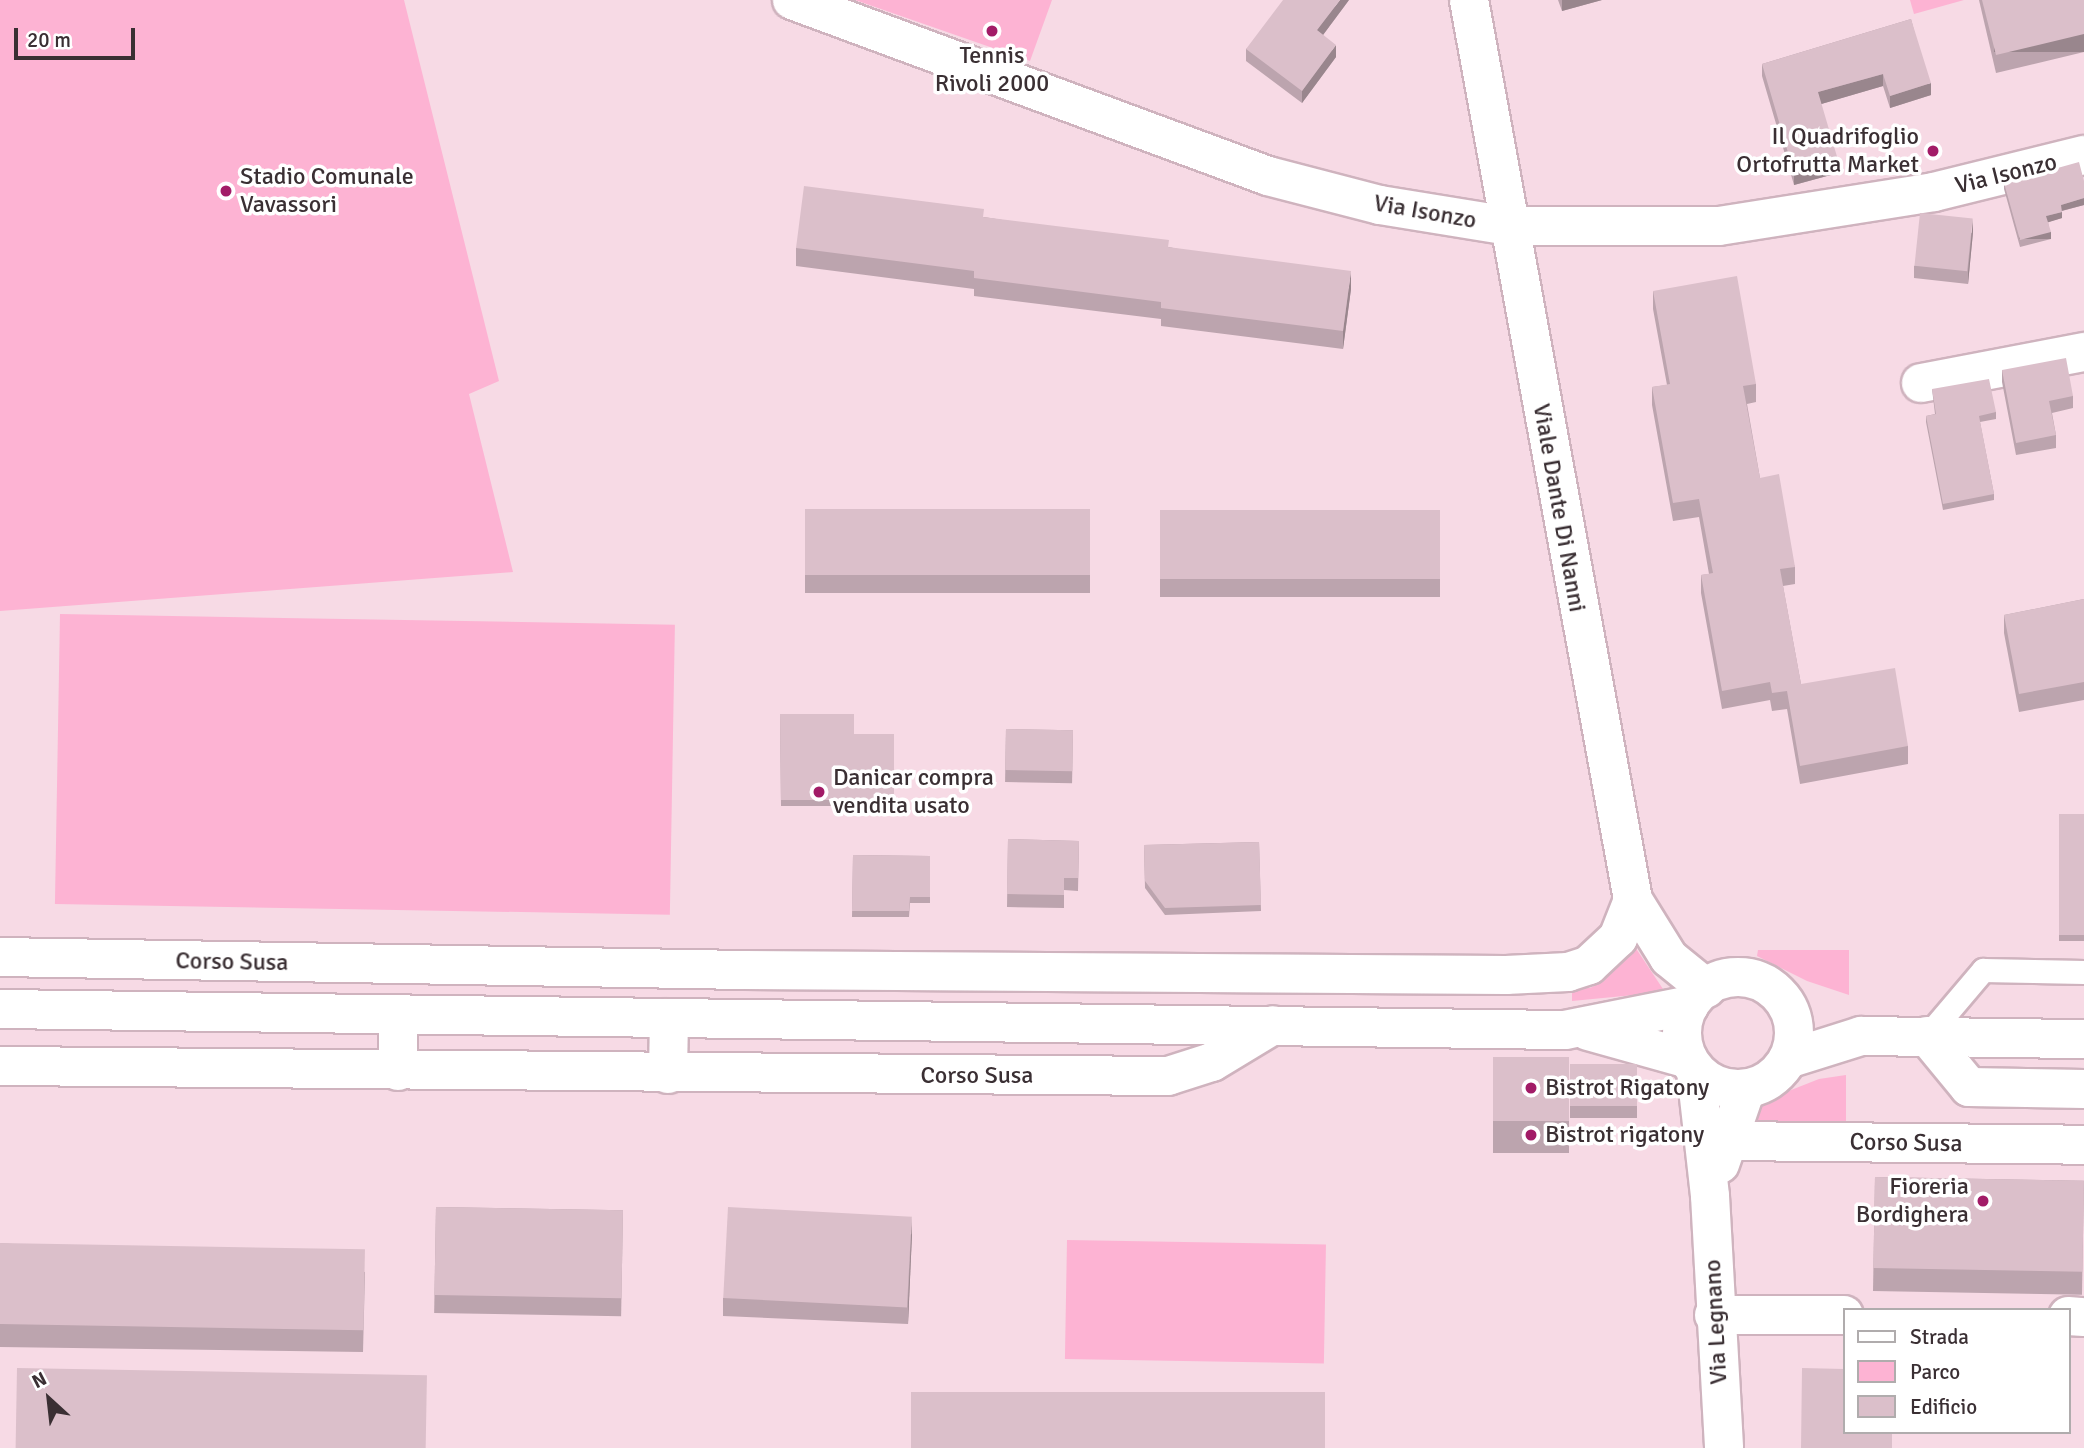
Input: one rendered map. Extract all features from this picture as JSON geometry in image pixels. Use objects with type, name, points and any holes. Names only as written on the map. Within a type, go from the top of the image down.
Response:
[{"type":"street","name":"Via Isonzo","points":[[792,0],[1268,176],[1380,205],[1510,226],[1719,226],[1934,192],[2084,155]]},
{"type":"street","name":"Viale Dante Di Nanni","points":[[1469,0],[1633,900],[1669,958],[1698,997]]},
{"type":"street","points":[[1921,383],[2084,352]]},
{"type":"street","name":"Corso Susa","points":[[0,957],[948,973],[1506,975],[1568,972],[1588,965],[1618,938],[1633,900]]},
{"type":"street","points":[[463,966],[463,1016]]},
{"type":"street","points":[[948,973],[949,1022]]},
{"type":"street","points":[[1506,975],[1507,1029]]},
{"type":"street","points":[[1788,1008],[1793,1034],[1788,1059],[1777,1074],[1746,1089],[1728,1088],[1692,1065],[1683,1032],[1698,997],[1742,978],[1760,982],[1788,1008],[1861,1035],[2084,1039]]},
{"type":"street","name":"Corso Susa","points":[[0,1009],[1583,1030],[1698,997]]},
{"type":"street","points":[[398,1014],[398,1071]]},
{"type":"street","points":[[668,1074],[669,1018]]},
{"type":"street","name":"Corso Susa","points":[[0,1066],[668,1074],[1168,1076],[1212,1062],[1273,1025]]},
{"type":"street","name":"Corso Susa","points":[[1583,1030],[1692,1065]]},
{"type":"street","points":[[1788,1059],[1861,1035]]},
{"type":"street","points":[[1927,1037],[1969,1087],[2084,1089]]},
{"type":"street","name":"Via Legnano","points":[[1692,1065],[1710,1196],[1714,1315],[1724,1448]]},
{"type":"street","name":"Via Legnano","points":[[1710,1196],[1746,1089]]},
{"type":"street","name":"Corso Susa","points":[[1728,1141],[2084,1145]]},
{"type":"street","points":[[1714,1315],[1842,1315]]},
{"type":"lane","points":[[1927,1037],[1983,971],[2084,972]]},
{"type":"green space","name":"Stadio Comunale Vavassori","points":[[0,0],[404,0],[499,381],[469,394],[513,572],[0,611]]},
{"type":"green space","name":"Tennis Rivoli 2000","points":[[855,0],[1052,0],[1030,61]]},
{"type":"green space","points":[[1910,0],[1964,0],[1914,14]]},
{"type":"green space","points":[[60,614],[675,625],[670,915],[55,904]]},
{"type":"green space","points":[[1631,941],[1665,992],[1572,1001],[1572,988],[1590,988],[1604,981]]},
{"type":"green space","points":[[1758,950],[1849,950],[1849,995],[1807,981],[1757,956]]},
{"type":"green space","points":[[1846,1075],[1846,1125],[1749,1124],[1760,1108],[1781,1094],[1819,1079]]},
{"type":"green space","points":[[1067,1240],[1326,1245],[1324,1364],[1065,1359]]},
{"type":"building","points":[[1283,0],[1340,0],[1317,30],[1336,45],[1302,91],[1246,49]]},
{"type":"building","points":[[1982,0],[2084,0],[2084,34],[1996,55]]},
{"type":"building","points":[[1911,19],[1931,83],[1890,96],[1883,74],[1818,92],[1838,160],[1794,173],[1762,64]]},
{"type":"building","points":[[2079,162],[2084,181],[2084,198],[2061,205],[2062,212],[2046,216],[2051,232],[2020,240],[2004,183]]},
{"type":"building","points":[[804,186],[984,209],[983,217],[1169,240],[1168,247],[1351,271],[1343,331],[1161,308],[1161,302],[974,278],[974,271],[796,248]]},
{"type":"building","points":[[1920,213],[1973,219],[1967,271],[1914,266]]},
{"type":"building","points":[[1737,276],[1756,384],[1743,386],[1760,478],[1779,474],[1795,567],[1780,569],[1801,684],[1895,668],[1908,746],[1800,766],[1787,691],[1772,693],[1770,682],[1722,691],[1701,575],[1713,573],[1699,499],[1673,503],[1652,387],[1670,384],[1653,291]]},
{"type":"building","points":[[2066,358],[2073,396],[2049,401],[2056,435],[2016,443],[2002,370]]},
{"type":"building","points":[[1989,379],[1996,412],[1979,416],[1994,494],[1943,504],[1926,416],[1936,414],[1932,389]]},
{"type":"building","points":[[805,509],[1090,509],[1090,575],[805,575]]},
{"type":"building","points":[[1160,510],[1440,510],[1440,579],[1160,579]]},
{"type":"building","points":[[2084,599],[2084,682],[2019,694],[2004,615]]},
{"type":"building","points":[[780,714],[854,714],[854,734],[894,734],[894,800],[781,800]]},
{"type":"building","points":[[1006,729],[1073,730],[1072,771],[1005,770]]},
{"type":"building","points":[[2059,814],[2084,814],[2084,935],[2059,935]]},
{"type":"building","points":[[1008,839],[1079,841],[1078,878],[1064,878],[1064,895],[1007,894]]},
{"type":"building","points":[[1259,842],[1261,905],[1165,908],[1145,881],[1144,845]]},
{"type":"building","points":[[853,855],[930,856],[930,897],[910,897],[909,911],[852,911]]},
{"type":"building","points":[[1493,1057],[1569,1057],[1569,1121],[1493,1121]]},
{"type":"building","points":[[1570,1064],[1637,1064],[1637,1106],[1570,1106]]},
{"type":"building","points":[[1875,1177],[2084,1181],[2082,1272],[1873,1268]]},
{"type":"building","points":[[436,1207],[623,1210],[621,1298],[434,1295]]},
{"type":"building","points":[[728,1207],[912,1217],[907,1308],[723,1298]]},
{"type":"building","points":[[0,1243],[365,1249],[364,1330],[0,1324]]},
{"type":"building","points":[[17,1368],[427,1375],[426,1448],[16,1448]]},
{"type":"building","points":[[1802,1368],[1842,1369],[1842,1434],[1892,1434],[1892,1448],[1801,1448]]},
{"type":"building","points":[[911,1392],[1325,1392],[1325,1448],[911,1448]]},
{"type":"place","name":"Tennis Rivoli 2000","points":[[992,31]]},
{"type":"place","name":"Il Quadrifoglio Ortofrutta Market","points":[[1933,151]]},
{"type":"place","name":"Stadio Comunale Vavassori","points":[[226,191]]},
{"type":"place","name":"Danicar compra vendita usato","points":[[819,792]]},
{"type":"place","name":"Bistrot Rigatony","points":[[1531,1088]]},
{"type":"place","name":"Bistrot rigatony","points":[[1531,1135]]},
{"type":"place","name":"Fioreria Bordighera","points":[[1983,1201]]}]
